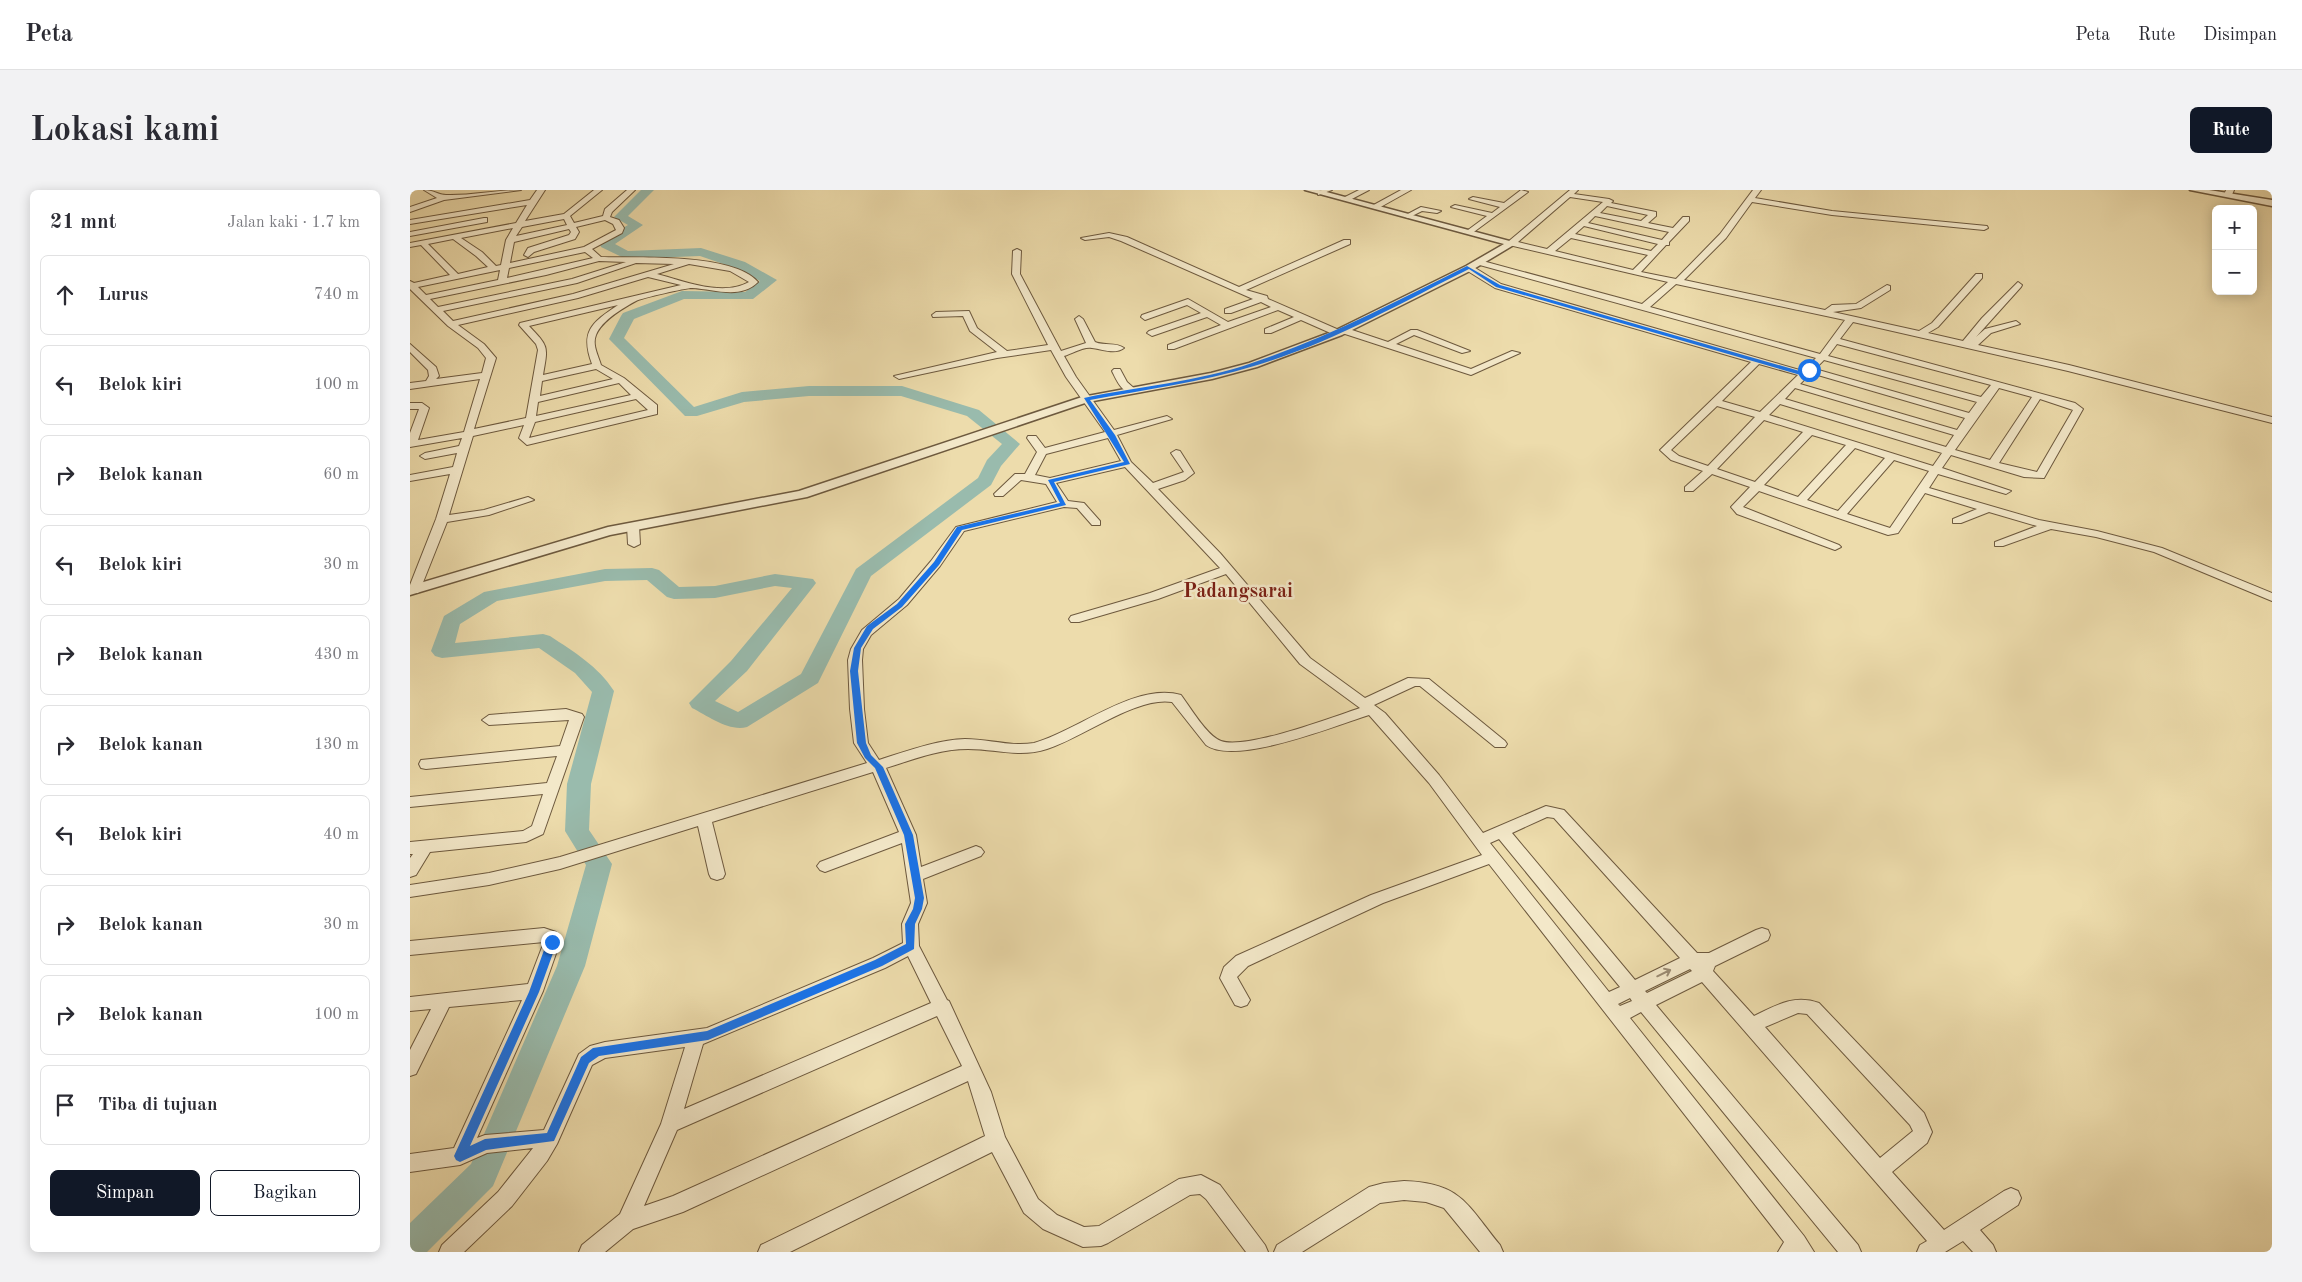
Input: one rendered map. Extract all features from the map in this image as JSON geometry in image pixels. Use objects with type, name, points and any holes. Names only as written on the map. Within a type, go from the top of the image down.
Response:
[{"type":"street","points":[[428,190],[443,198]]},
{"type":"street","points":[[410,210],[443,198],[517,190]]},
{"type":"street","points":[[502,282],[503,267],[510,240],[540,190]]},
{"type":"street","points":[[410,245],[566,216],[598,190]]},
{"type":"street","points":[[606,218],[608,211],[631,190]]},
{"type":"street","points":[[1309,190],[1324,192],[1345,200],[1635,273],[1755,296],[1826,314],[2126,381],[2272,420]]},
{"type":"street","points":[[1345,200],[1365,190]]},
{"type":"street","points":[[1374,207],[1407,190]]},
{"type":"street","points":[[1644,308],[1676,282],[1716,245],[1752,200],[1757,190]]},
{"type":"street","points":[[2194,190],[2229,193],[2272,203]]},
{"type":"street","points":[[1471,232],[1491,215],[1524,192]]},
{"type":"street","points":[[412,590],[589,536],[802,494],[1003,425],[1086,399],[1240,369],[1340,331],[1474,265],[1512,243],[1571,192],[1609,201],[1549,252]]},
{"type":"street","points":[[1474,199],[1506,206]]},
{"type":"street","points":[[1752,200],[1839,214],[1984,228]]},
{"type":"street","points":[[410,222],[492,207],[532,202]]},
{"type":"street","points":[[410,204],[419,208]]},
{"type":"street","points":[[1606,204],[1653,214],[1644,224]]},
{"type":"street","points":[[475,233],[492,207]]},
{"type":"street","points":[[1455,207],[1491,215]]},
{"type":"street","points":[[1408,216],[1419,209],[1437,211]]},
{"type":"street","points":[[1595,214],[1676,231]]},
{"type":"street","points":[[528,255],[531,250],[560,242],[574,234],[566,216]]},
{"type":"street","points":[[412,590],[442,519],[459,468],[462,449],[491,361],[489,354],[481,346],[421,300],[411,285],[588,248],[619,231],[620,228],[616,222],[606,218],[510,240]]},
{"type":"street","points":[[410,234],[484,220]]},
{"type":"street","points":[[1635,273],[1666,243],[1686,220]]},
{"type":"street","points":[[1583,224],[1666,243]]},
{"type":"street","points":[[550,231],[560,242]]},
{"type":"street","points":[[1570,234],[1654,254]]},
{"type":"street","points":[[1085,238],[1116,236],[1340,331],[1471,372],[1515,353]]},
{"type":"street","points":[[455,237],[479,254],[494,269]]},
{"type":"street","points":[[1241,289],[1347,242]]},
{"type":"street","points":[[422,243],[456,277]]},
{"type":"street","points":[[588,248],[599,259]]},
{"type":"street","points":[[1017,251],[1017,279],[1055,351],[1112,435],[1127,463],[1153,488],[1176,516],[1228,569],[1305,661],[1368,706],[1434,779],[1492,857],[1618,1016],[1796,1249]]},
{"type":"street","points":[[421,300],[599,259],[690,262],[731,270],[748,276],[754,282],[746,287],[727,290],[709,289],[650,275]]},
{"type":"street","points":[[436,310],[590,277],[642,260]]},
{"type":"street","points":[[451,324],[576,296],[690,262]]},
{"type":"street","points":[[1474,265],[1601,296],[1983,401]]},
{"type":"street","points":[[1474,265],[1498,286],[1756,362],[1807,372],[1971,417]]},
{"type":"street","points":[[1199,281],[1211,276]]},
{"type":"street","points":[[1919,334],[1935,325],[1979,276]]},
{"type":"street","points":[[523,325],[632,301],[693,285]]},
{"type":"street","points":[[1968,346],[1985,320],[2018,285]]},
{"type":"street","points":[[1826,314],[1832,308],[1858,306],[1887,288]]},
{"type":"street","points":[[1582,310],[1601,296]]},
{"type":"street","points":[[1228,310],[1264,298]]},
{"type":"street","points":[[504,312],[523,325],[542,346],[530,421],[524,438],[527,442],[535,442],[652,412],[653,407],[621,380],[597,366],[590,344],[592,336],[609,314],[632,301]]},
{"type":"street","points":[[1145,317],[1188,302],[1228,326]]},
{"type":"street","points":[[1171,347],[1280,306]]},
{"type":"street","points":[[936,315],[966,313],[974,329],[1005,354]]},
{"type":"street","points":[[1152,333],[1208,314]]},
{"type":"street","points":[[1268,330],[1303,316]]},
{"type":"street","points":[[1079,319],[1091,344]]},
{"type":"street","points":[[1689,488],[1710,470],[1822,357],[1850,319]]},
{"type":"street","points":[[1968,346],[1988,331],[2016,324]]},
{"type":"street","points":[[1686,341],[1705,325]]},
{"type":"street","points":[[1388,345],[1414,332],[1465,350],[1440,362]]},
{"type":"street","points":[[1779,400],[2028,476],[2043,474],[2078,409],[2072,405],[1834,340]]},
{"type":"street","points":[[900,376],[1005,354],[1055,351],[1091,344],[1100,348],[1119,348]]},
{"type":"street","points":[[410,347],[433,369],[434,376],[429,383]]},
{"type":"street","points":[[1756,362],[1665,450],[1675,458],[1839,516],[1883,531],[1892,532],[1950,451],[1971,417],[1997,384]]},
{"type":"street","points":[[537,379],[597,366]]},
{"type":"street","points":[[1117,371],[1123,384],[1131,390]]},
{"type":"street","points":[[410,386],[486,375]]},
{"type":"street","points":[[534,400],[621,380]]},
{"type":"street","points":[[1794,385],[1961,434]]},
{"type":"street","points":[[410,406],[424,406],[414,423],[411,444],[530,421],[638,396]]},
{"type":"street","points":[[1993,464],[2037,396]]},
{"type":"street","points":[[1715,402],[2006,491]]},
{"type":"street","points":[[1029,476],[1042,452],[1167,420]]},
{"type":"street","points":[[1810,431],[1737,507],[1741,512],[1835,547]]},
{"type":"street","points":[[1032,438],[1042,452]]},
{"type":"street","points":[[1800,501],[1853,444]]},
{"type":"street","points":[[425,456],[462,449]]},
{"type":"street","points":[[1153,488],[1189,474],[1189,470],[1176,452]]},
{"type":"street","points":[[1839,516],[1892,456]]},
{"type":"street","points":[[999,494],[1016,477],[1029,476],[1050,481],[1127,463]]},
{"type":"street","points":[[410,478],[459,468]]},
{"type":"street","points":[[1050,481],[1064,504]]},
{"type":"street","points":[[1922,489],[2049,526],[2098,534],[2158,550],[2272,597]]},
{"type":"street","points":[[442,519],[485,513],[528,500]]},
{"type":"street","points":[[1096,523],[1080,505],[1064,504],[960,529],[936,564],[903,602],[866,632],[857,648],[855,660],[857,718],[861,743],[868,756],[878,767],[908,835],[919,904],[910,924],[911,946],[973,1070],[982,1092],[996,1140],[1031,1206],[1050,1222],[1083,1237],[1101,1236],[1186,1186],[1197,1183],[1206,1186],[1213,1192],[1258,1252]]},
{"type":"street","points":[[1957,521],[1987,508]]},
{"type":"street","points":[[633,526],[634,544]]},
{"type":"street","points":[[1999,544],[2049,526]]},
{"type":"street","points":[[1075,619],[1146,598],[1228,569]]},
{"type":"street","points":[[410,891],[489,879],[560,863],[607,847],[704,820],[878,767],[927,750],[979,744],[1015,751],[1027,750],[1053,742],[1125,707],[1160,696],[1176,698],[1209,739],[1216,745],[1228,749],[1252,745],[1368,706],[1413,681],[1424,682],[1500,744]]},
{"type":"street","points":[[410,871],[418,848],[526,836],[534,833],[540,825],[551,788],[577,717],[574,715],[489,720]]},
{"type":"street","points":[[426,764],[565,750]]},
{"type":"street","points":[[410,802],[551,788]]},
{"type":"street","points":[[1480,841],[1546,811],[1559,814],[1702,964],[1752,1025],[1880,1170],[1934,1247],[2011,1198]]},
{"type":"street","points":[[704,820],[717,874]]},
{"type":"street","points":[[1502,832],[1851,1252]]},
{"type":"street","points":[[824,866],[908,835]]},
{"type":"street","points":[[915,876],[976,852]]},
{"type":"street","points":[[1241,1000],[1228,978],[1230,972],[1242,961],[1377,899],[1492,857]]},
{"type":"street","points":[[410,948],[544,935],[550,937],[550,948],[534,992],[460,1156]]},
{"type":"street","points":[[1606,1002],[1633,988],[1702,964],[1762,935]]},
{"type":"street","points":[[450,1252],[522,1182],[538,1160],[550,1138],[582,1066],[591,1055],[605,1050],[696,1039],[730,1028],[879,963],[911,946]]},
{"type":"street","points":[[1618,1016],[1645,1002],[1702,964]]},
{"type":"street","points":[[410,1004],[534,992]]},
{"type":"street","points":[[410,1068],[444,1000]]},
{"type":"street","points":[[1752,1025],[1794,1006],[1807,1005],[1813,1008],[1918,1119],[1923,1132],[1920,1137],[1880,1170]]},
{"type":"street","points":[[670,1124],[942,1006]]},
{"type":"street","points":[[627,1221],[670,1124],[696,1039]]},
{"type":"street","points":[[589,1252],[627,1221],[676,1205],[973,1070]]},
{"type":"street","points":[[410,1163],[460,1156],[485,1144],[550,1138]]},
{"type":"street","points":[[768,1252],[996,1140]]},
{"type":"street","points":[[1284,1252],[1376,1194],[1390,1190],[1436,1194],[1450,1200],[1493,1252]]},
{"type":"street","points":[[1965,1228],[1986,1252]]},
{"type":"waterway","points":[[410,1246],[482,1175],[571,966],[599,864],[577,831],[579,784],[603,691],[583,668],[543,641],[442,651],[451,621],[491,596],[605,575],[652,574],[674,593],[715,592],[775,580],[806,583],[739,666],[700,703],[739,722],[810,678],[863,573],[985,481],[993,464],[1012,444],[973,413],[902,391],[809,391],[742,397],[691,413],[616,339],[628,316],[682,295],[748,296],[770,280],[740,265],[701,252],[626,255],[606,244],[637,225],[620,217],[648,190]]},
{"type":"district","name":"Padangsarai","points":[[1238,590]]},
{"type":"route","points":[[552,942],[534,992],[460,1156],[485,1144],[550,1138],[585,1060],[596,1052],[708,1036],[879,963],[911,946],[910,924],[918,909],[919,898],[908,835],[878,767],[868,756],[861,743],[854,671],[857,648],[866,632],[899,606],[936,564],[956,532],[960,529],[1009,515],[1064,504],[1050,481],[1127,463],[1112,435],[1086,399],[1212,376],[1253,365],[1338,333],[1469,268],[1479,272],[1492,284],[1498,286],[1756,362],[1804,374],[1809,370]]}]
